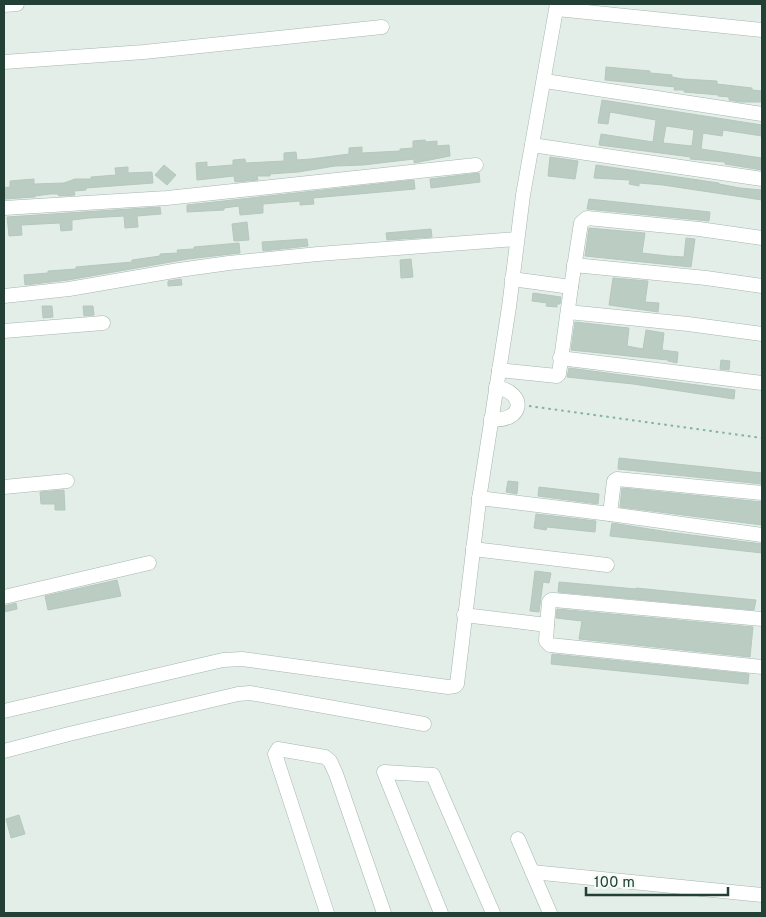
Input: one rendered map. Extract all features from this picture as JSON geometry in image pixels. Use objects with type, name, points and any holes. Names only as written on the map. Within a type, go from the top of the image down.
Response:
[{"type":"street","points":[[4,5],[17,4]]},
{"type":"street","points":[[4,711],[223,660],[242,659],[453,687],[457,684],[479,498],[523,195],[557,6],[762,30]]},
{"type":"street","points":[[4,62],[144,52],[382,27]]},
{"type":"street","points":[[544,81],[762,114]]},
{"type":"street","points":[[532,145],[762,179]]},
{"type":"street","points":[[4,208],[167,198],[476,165]]},
{"type":"street","points":[[499,370],[557,376],[559,374],[581,223],[587,218],[699,229],[762,238]]},
{"type":"street","points":[[4,296],[68,289],[229,263],[328,253],[517,239]]},
{"type":"street","points":[[574,265],[706,278],[762,286]]},
{"type":"street","points":[[512,279],[571,287]]},
{"type":"street","points":[[568,312],[688,324],[762,334]]},
{"type":"street","points":[[4,331],[103,323]]},
{"type":"street","points":[[560,358],[762,383]]},
{"type":"street","points":[[491,419],[508,419],[515,413],[517,404],[517,400],[512,392],[496,387]]},
{"type":"street","points":[[610,514],[614,481],[617,478],[762,493]]},
{"type":"street","points":[[4,487],[67,481]]},
{"type":"street","points":[[479,498],[762,535]]},
{"type":"street","points":[[473,549],[607,565]]},
{"type":"street","points":[[4,598],[149,563]]},
{"type":"street","points":[[762,619],[551,600],[546,641],[550,645],[762,667]]},
{"type":"street","points":[[464,615],[547,625]]},
{"type":"street","points":[[4,751],[238,694],[250,693],[424,724]]},
{"type":"street","points":[[327,913],[275,754],[278,748],[322,756],[330,761],[384,913]]},
{"type":"street","points":[[441,913],[384,772],[433,775],[493,913]]},
{"type":"street","points":[[518,839],[550,913]]},
{"type":"street","points":[[532,872],[762,895]]},
{"type":"path","points":[[517,404],[762,438]]},
{"type":"building","points":[[606,67],[650,71],[650,73],[672,75],[672,77],[683,79],[717,81],[717,84],[752,88],[752,90],[762,91],[762,102],[740,102],[729,100],[729,97],[719,95],[674,90],[675,87],[605,80]]},
{"type":"building","points":[[602,100],[762,125],[762,136],[723,130],[722,136],[703,133],[701,149],[762,158],[762,170],[725,164],[725,162],[690,159],[691,157],[599,145],[601,134],[653,142],[656,120],[610,112],[608,124],[598,123]],"holes":[[[666,126],[694,130],[692,146],[663,143]]]},
{"type":"building","points":[[425,140],[426,142],[437,141],[437,146],[449,145],[450,156],[414,163],[414,159],[270,174],[270,176],[257,176],[258,180],[235,182],[234,176],[197,180],[196,163],[207,162],[207,167],[233,165],[233,160],[245,159],[246,163],[284,161],[284,153],[296,152],[297,160],[311,159],[349,154],[349,148],[362,147],[362,153],[400,151],[400,149],[413,148],[413,141]]},
{"type":"building","points":[[550,157],[578,161],[575,179],[548,176]]},
{"type":"building","points":[[164,165],[176,175],[167,185],[155,175]]},
{"type":"building","points":[[596,165],[762,190],[762,200],[663,185],[639,183],[639,186],[629,184],[630,180],[594,178]]},
{"type":"building","points":[[128,167],[128,173],[152,172],[153,183],[86,188],[86,190],[74,191],[75,195],[59,196],[58,194],[50,194],[4,199],[4,188],[10,187],[10,181],[34,179],[34,184],[64,183],[75,179],[91,179],[91,177],[116,175],[115,168]]},
{"type":"building","points":[[479,173],[480,182],[431,188],[430,179]]},
{"type":"building","points":[[414,180],[415,189],[313,198],[314,204],[300,205],[300,201],[263,204],[263,213],[240,215],[239,206],[224,208],[224,210],[187,212],[187,205]]},
{"type":"building","points":[[589,199],[710,212],[709,221],[587,209]]},
{"type":"building","points":[[160,207],[161,214],[137,216],[138,227],[125,228],[124,216],[89,218],[72,220],[72,230],[61,231],[60,223],[21,225],[22,235],[9,236],[7,217]]},
{"type":"building","points":[[247,222],[249,240],[234,241],[232,224]]},
{"type":"building","points":[[589,228],[645,233],[642,253],[668,256],[684,257],[686,238],[695,239],[691,267],[585,256]]},
{"type":"building","points":[[431,229],[432,237],[387,240],[386,233]]},
{"type":"building","points":[[307,239],[308,246],[263,251],[262,242]]},
{"type":"building","points":[[239,243],[240,253],[188,259],[68,280],[25,285],[24,275],[76,269],[76,267],[132,262],[132,260],[160,256],[160,254],[178,253],[177,250]]},
{"type":"building","points":[[411,259],[413,277],[401,278],[400,260]]},
{"type":"building","points":[[613,278],[648,281],[645,302],[659,303],[658,312],[609,305]]},
{"type":"building","points":[[181,279],[182,285],[168,286],[168,281]]},
{"type":"building","points":[[533,293],[561,297],[560,304],[557,304],[557,307],[546,306],[547,303],[532,301]]},
{"type":"building","points":[[42,306],[52,306],[53,317],[43,318]]},
{"type":"building","points":[[83,306],[93,306],[94,315],[84,316]]},
{"type":"building","points":[[575,322],[629,328],[627,346],[643,349],[646,330],[664,333],[662,350],[678,352],[677,363],[668,360],[571,350]]},
{"type":"building","points":[[721,360],[730,361],[729,370],[720,369]]},
{"type":"building","points":[[569,368],[735,390],[734,399],[633,384],[567,377]]},
{"type":"building","points":[[619,458],[762,473],[762,484],[618,469]]},
{"type":"building","points":[[508,481],[518,482],[517,494],[506,492]]},
{"type":"building","points":[[539,487],[599,494],[598,504],[538,496]]},
{"type":"building","points":[[622,488],[762,502],[762,525],[620,507]]},
{"type":"building","points":[[64,490],[65,510],[55,510],[55,504],[41,504],[40,492]]},
{"type":"building","points":[[536,514],[596,521],[595,532],[547,527],[546,530],[534,528]]},
{"type":"building","points":[[612,523],[762,544],[762,553],[610,536]]},
{"type":"building","points":[[535,571],[551,573],[549,583],[543,582],[539,612],[530,611]]},
{"type":"building","points":[[117,580],[121,596],[48,610],[45,596]]},
{"type":"building","points":[[559,582],[756,600],[754,610],[558,592]]},
{"type":"building","points":[[16,603],[17,609],[4,612],[4,606]]},
{"type":"building","points":[[557,609],[753,627],[750,657],[579,639],[582,621],[556,618]]},
{"type":"building","points":[[552,654],[749,674],[748,684],[551,664]]},
{"type":"building","points":[[19,815],[25,834],[11,838],[6,819]]}]
